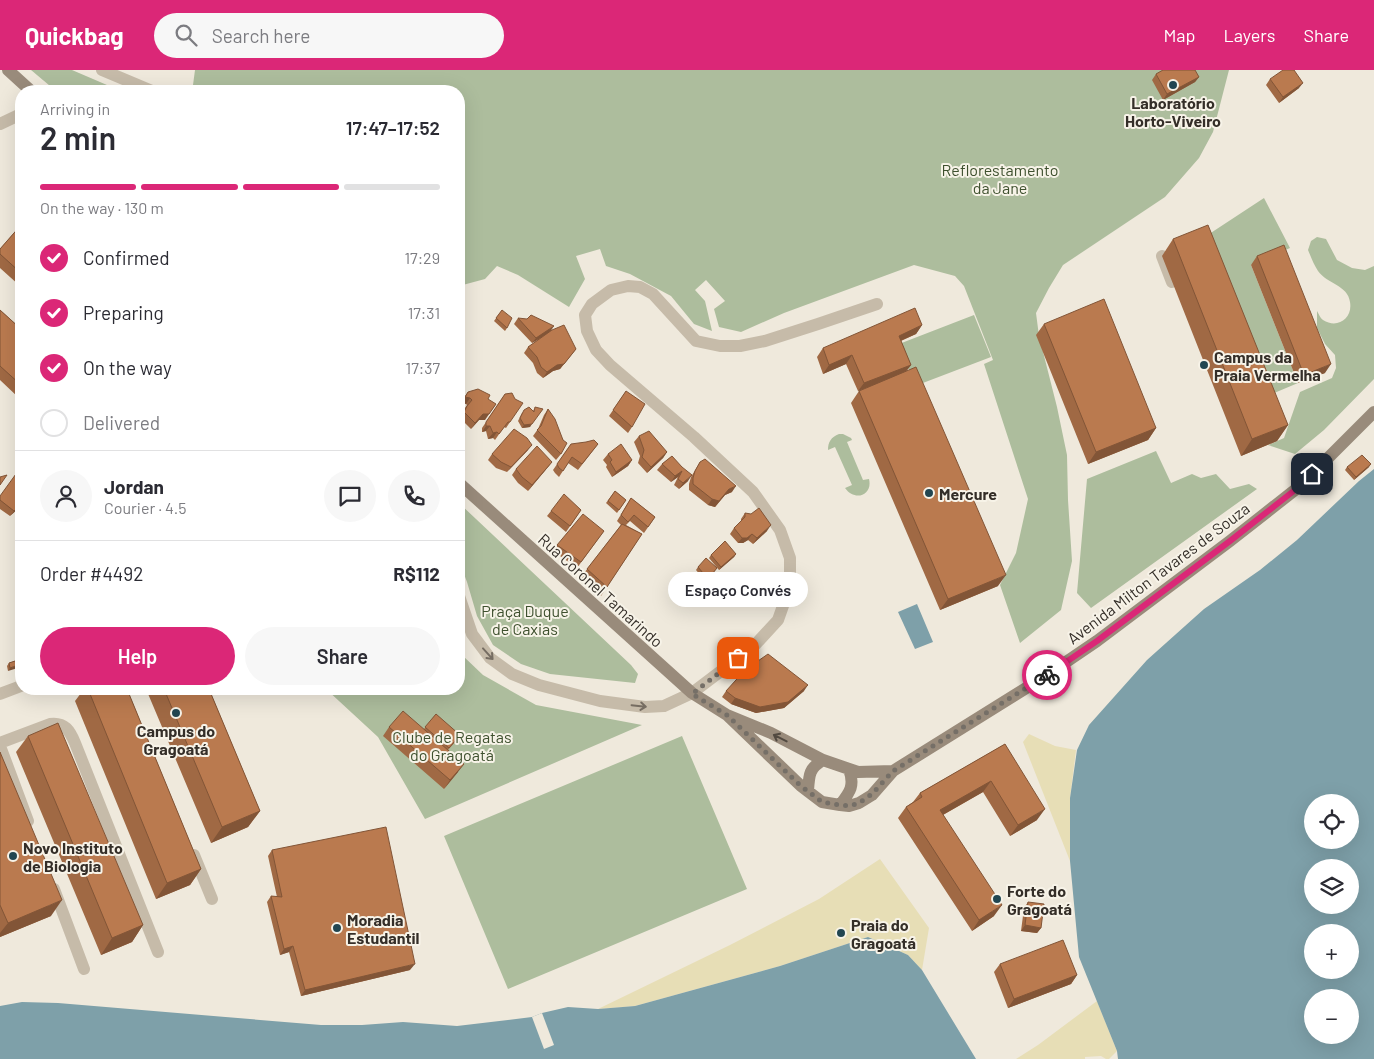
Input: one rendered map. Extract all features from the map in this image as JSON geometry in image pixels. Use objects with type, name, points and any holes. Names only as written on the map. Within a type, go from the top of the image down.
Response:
[{"type":"main road","points":[[8,70],[24,85]]},
{"type":"main road","name":"Avenida Milton Tavares de Souza","points":[[893,771],[1044,677],[1097,641],[1300,486],[1374,412]]},
{"type":"main road","name":"Rua Coronel Tamarindo","points":[[465,488],[692,694],[727,715],[771,733],[823,760],[858,772],[893,771]]},
{"type":"main road","name":"Rua Coronel Tamarindo","points":[[727,715],[822,802],[850,806],[859,803],[872,794],[893,771]]},
{"type":"main road","points":[[808,791],[810,771],[823,760]]},
{"type":"main road","points":[[840,805],[852,788],[852,778],[849,769]]},
{"type":"street","points":[[102,70],[138,85]]},
{"type":"street","points":[[0,124],[15,117]]},
{"type":"street","points":[[1162,256],[1175,290]]},
{"type":"street","points":[[465,614],[472,634],[490,658],[512,674],[539,685],[600,701],[645,708],[664,706],[692,694],[754,646],[778,620],[790,586],[790,558],[780,530],[753,492],[694,437],[610,365],[596,350],[587,331],[585,315],[592,304],[611,290],[628,286],[640,287],[653,294],[696,341],[720,346],[740,346],[774,338],[877,304]]},
{"type":"street","points":[[0,694],[15,688]]},
{"type":"street","points":[[32,830],[0,744],[50,724],[62,724],[72,734],[158,952]]},
{"type":"street","points":[[190,844],[212,899]]},
{"type":"street","points":[[49,876],[84,969]]},
{"type":"green space","points":[[31,70],[72,70],[107,85],[49,85]]},
{"type":"green space","name":"Reflorestamento da Jane","points":[[195,70],[1229,70],[1213,132],[1199,158],[1165,197],[1063,265],[1036,313],[1039,336],[1067,455],[1072,561],[1061,610],[1020,643],[1000,585],[1016,553],[1028,499],[984,364],[993,360],[964,286],[955,276],[914,265],[784,313],[741,332],[719,327],[714,309],[725,301],[706,280],[695,290],[705,301],[712,331],[694,324],[671,296],[630,274],[606,266],[600,249],[576,256],[585,279],[569,307],[518,275],[497,266],[485,279],[465,284],[465,85],[193,85]]},
{"type":"green space","points":[[1264,198],[1290,248],[1251,265],[1298,383],[1260,399],[1197,242]]},
{"type":"green space","points":[[1317,237],[1326,239],[1337,260],[1352,268],[1365,270],[1374,266],[1374,379],[1324,430],[1295,454],[1268,445],[1284,438],[1300,392],[1332,378],[1336,368],[1335,355],[1325,344],[1317,328],[1317,311],[1320,317],[1328,323],[1338,323],[1346,318],[1350,308],[1350,302],[1345,292],[1322,275],[1314,264],[1308,250],[1311,241]]},
{"type":"green space","points":[[974,315],[991,357],[915,386],[899,344]]},
{"type":"green space","points":[[839,434],[851,438],[852,440],[847,442],[863,480],[869,479],[870,485],[866,493],[862,495],[854,495],[845,488],[852,485],[835,447],[828,450],[830,440]]},
{"type":"green space","points":[[1156,451],[1171,483],[1192,474],[1201,478],[1216,474],[1230,489],[1249,484],[1257,489],[1091,608],[1077,593],[1087,479]]},
{"type":"green space","name":"Praça Duque de Caxias","points":[[465,509],[631,665],[638,674],[635,683],[550,674],[521,664],[493,645],[477,616],[465,577]]},
{"type":"green space","name":"Clube de Regatas do Gragoatá","points":[[465,658],[483,675],[536,705],[642,725],[425,819],[378,737],[332,695],[465,695]]},
{"type":"green space","points":[[682,736],[747,889],[508,989],[444,836]]},
{"type":"sand","points":[[1029,734],[1055,746],[1076,750],[1070,798],[1070,861],[1023,742]]},
{"type":"sand","name":"Praia do Gragoatá","points":[[880,859],[929,928],[922,970],[908,955],[868,937],[780,966],[635,1006],[598,1009],[730,945],[819,899]]},
{"type":"sand","points":[[1097,1001],[1117,1051],[1109,1059],[1101,1056],[1085,1057],[1085,1059],[1016,1059],[1038,1045]]},
{"type":"water","points":[[1374,469],[1374,1059],[1118,1059],[1117,1051],[1079,957],[1070,861],[1070,798],[1077,750],[1089,725],[1147,660],[1204,609],[1260,570],[1297,540]]},
{"type":"water","points":[[917,604],[933,642],[915,649],[898,612]]},
{"type":"water","points":[[868,937],[908,955],[922,970],[976,1059],[0,1059],[0,1006],[22,1002],[58,1003],[321,1025],[403,1022],[457,1026],[532,1017],[568,1007],[598,1009],[635,1006],[780,966]]},
{"type":"pier","points":[[542,1013],[554,1045],[544,1049],[532,1017]]},
{"type":"building","name":"Laboratório Horto-Viveiro","points":[[1163,70],[1195,70],[1199,77],[1167,94],[1156,74]]},
{"type":"building","points":[[1283,70],[1294,70],[1303,83],[1283,97],[1270,79]]},
{"type":"building","points":[[1208,225],[1288,425],[1252,439],[1173,239]]},
{"type":"building","points":[[15,232],[15,268],[0,254],[0,249]]},
{"type":"building","points":[[1284,245],[1331,364],[1304,375],[1257,256]]},
{"type":"building","points":[[1104,299],[1156,428],[1096,452],[1044,324]]},
{"type":"building","points":[[915,308],[922,325],[899,336],[911,365],[864,383],[852,355],[829,365],[823,348]]},
{"type":"building","points":[[0,310],[15,324],[15,380],[0,366]]},
{"type":"building","points":[[502,310],[512,318],[507,328],[496,318]]},
{"type":"building","points":[[531,315],[554,326],[536,338],[518,318],[527,319]]},
{"type":"building","points":[[564,325],[576,349],[564,364],[557,365],[547,372],[541,367],[537,357],[528,347],[552,330]]},
{"type":"building","points":[[916,367],[1006,575],[948,599],[859,391]]},
{"type":"building","points":[[478,389],[490,395],[488,399],[496,404],[489,414],[483,414],[475,423],[465,413],[467,406],[472,400],[465,397],[468,392]]},
{"type":"building","points":[[626,391],[645,404],[632,427],[613,410]]},
{"type":"building","points":[[512,393],[515,399],[523,403],[499,434],[497,432],[493,433],[490,426],[486,426],[486,422],[505,394]]},
{"type":"building","points":[[529,407],[534,412],[535,407],[543,409],[532,424],[524,425],[520,418],[524,410]]},
{"type":"building","points":[[548,409],[555,419],[563,440],[567,443],[561,454],[537,430],[541,426]]},
{"type":"building","points":[[514,429],[527,438],[532,445],[511,467],[501,462],[492,454]]},
{"type":"building","points":[[649,431],[667,452],[651,467],[642,457],[644,450],[639,436]]},
{"type":"building","points":[[594,440],[598,444],[582,464],[572,457],[563,471],[559,468],[557,464],[571,444]]},
{"type":"building","points":[[621,444],[632,460],[616,472],[608,454]]},
{"type":"building","points":[[537,446],[552,462],[532,485],[516,469]]},
{"type":"building","points":[[1362,455],[1371,464],[1356,477],[1347,467]]},
{"type":"building","points":[[672,456],[692,475],[683,483],[678,479],[682,471],[675,476],[662,464]]},
{"type":"building","points":[[705,459],[736,486],[729,489],[719,501],[712,499],[693,484],[695,471],[700,462]]},
{"type":"building","points":[[7,475],[0,485],[0,477]]},
{"type":"building","points":[[15,475],[14,511],[0,500],[0,496]]},
{"type":"building","points":[[615,491],[626,500],[619,510],[608,501]]},
{"type":"building","points":[[564,494],[581,510],[570,526],[551,511]]},
{"type":"building","points":[[631,498],[655,517],[648,527],[634,515],[628,522],[621,515]]},
{"type":"building","points":[[759,508],[771,525],[757,538],[752,534],[747,538],[742,538],[734,528],[745,517],[745,513],[751,514]]},
{"type":"building","points":[[583,514],[604,531],[581,562],[557,545]]},
{"type":"building","points":[[622,524],[642,534],[607,587],[587,569]]},
{"type":"building","points":[[725,541],[736,554],[721,567],[711,555]]},
{"type":"building","points":[[706,558],[717,568],[708,579],[698,567]]},
{"type":"building","points":[[768,654],[808,685],[788,702],[760,707],[735,698],[726,691],[745,670]]},
{"type":"building","points":[[15,661],[15,666],[10,668],[9,663]]},
{"type":"building","points":[[90,695],[129,695],[201,869],[167,883]]},
{"type":"building","points":[[167,695],[212,695],[260,811],[222,827]]},
{"type":"building","points":[[403,711],[464,764],[450,780],[389,727]]},
{"type":"building","points":[[436,714],[460,735],[449,748],[425,727]]},
{"type":"building","points":[[58,723],[143,925],[112,938],[28,736]]},
{"type":"building","points":[[1005,744],[1045,809],[1018,825],[991,781],[940,810],[1002,905],[979,920],[906,807],[922,797],[920,793]]},
{"type":"building","points":[[0,752],[62,900],[8,923],[0,905]]},
{"type":"building","name":"Moradia Estudantil","points":[[386,827],[415,964],[305,990],[293,946],[284,949],[271,896],[282,897],[272,850]]},
{"type":"building","points":[[1028,902],[1044,904],[1041,928],[1025,925]]},
{"type":"building","points":[[1063,940],[1077,975],[1014,999],[1000,964]]},
{"type":"way so far","points":[[738,658],[692,694],[727,715],[801,786],[822,802],[850,806],[859,803],[872,794],[893,771],[1047,675]]},
{"type":"place","name":"Laboratório Horto-Viveiro","points":[[1173,85]]},
{"type":"place","name":"Campus da Praia Vermelha","points":[[1204,365]]},
{"type":"place","name":"Mercure","points":[[929,493]]},
{"type":"place","name":"Espaço Convés","points":[[738,658]]},
{"type":"place","name":"Campus do Gragoatá","points":[[176,713]]},
{"type":"place","name":"Novo Instituto de Biologia","points":[[13,856]]},
{"type":"place","name":"Forte do Gragoatá","points":[[997,899]]},
{"type":"place","name":"Moradia Estudantil","points":[[337,928]]},
{"type":"place","name":"Praia do Gragoatá","points":[[841,933]]},
{"type":"route","points":[[1047,675],[1097,641],[1230,541],[1300,486],[1312,474]]}]
